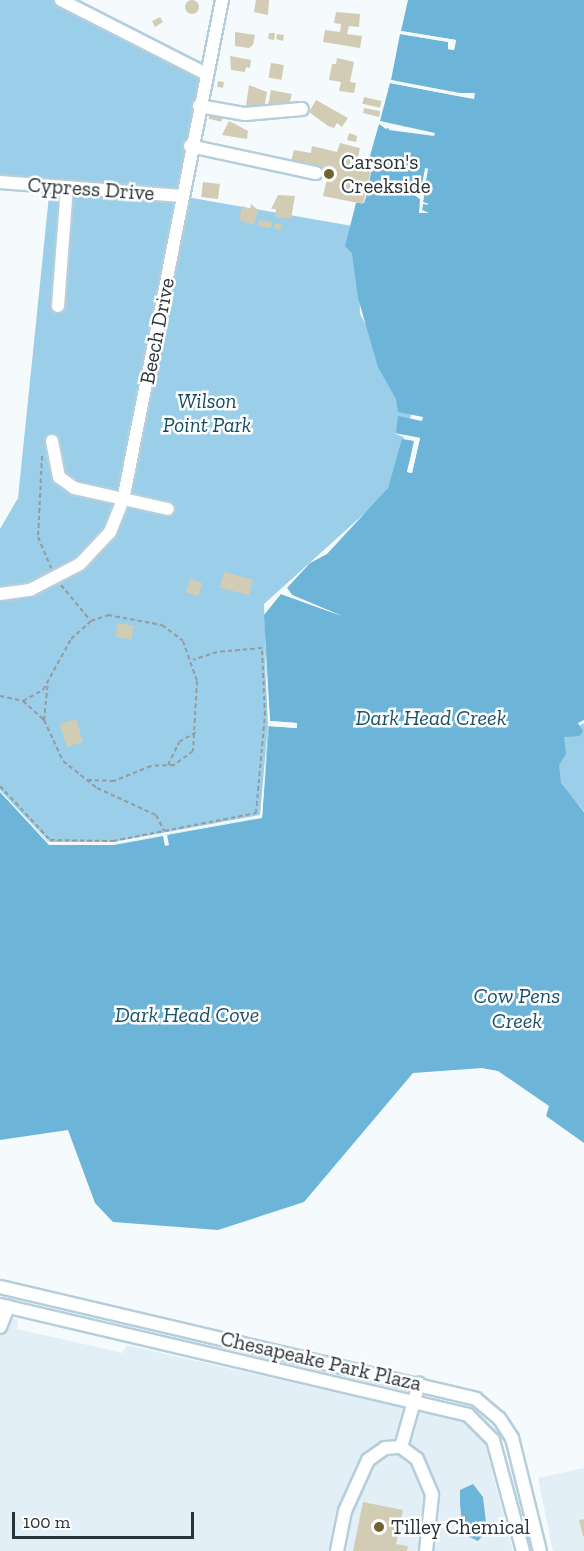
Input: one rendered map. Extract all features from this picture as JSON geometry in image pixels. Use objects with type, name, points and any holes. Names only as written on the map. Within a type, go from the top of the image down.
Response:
[{"type":"street","points":[[61,0],[206,74]]},
{"type":"street","name":"Beech Drive","points":[[0,594],[30,590],[57,578],[97,547],[110,532],[123,500],[190,146],[222,0]]},
{"type":"street","points":[[199,106],[245,114],[302,109]]},
{"type":"street","points":[[190,146],[316,173]]},
{"type":"street","name":"Cypress Drive","points":[[0,182],[181,196]]},
{"type":"street","points":[[58,306],[67,187]]},
{"type":"street","points":[[52,441],[59,477],[74,488],[168,509]]},
{"type":"street","name":"Chesapeake Park Plaza","points":[[0,1287],[476,1399],[505,1424],[516,1450],[540,1551]]},
{"type":"street","points":[[0,1327],[4,1306]]},
{"type":"street","name":"Chesapeake Park Plaza","points":[[4,1306],[462,1412],[487,1430],[499,1455],[523,1551]]},
{"type":"street","points":[[401,1447],[411,1400],[418,1384]]},
{"type":"street","points":[[338,1551],[345,1511],[368,1460],[386,1448],[401,1447],[417,1459],[432,1495],[426,1551]]},
{"type":"path","points":[[42,453],[38,537],[57,578],[91,621]]},
{"type":"path","points":[[23,701],[42,690],[50,680],[71,639],[91,621],[108,615],[162,625],[183,641],[193,660],[197,681],[196,732],[187,759],[168,765],[151,766],[114,781],[87,780]]},
{"type":"path","points":[[0,786],[50,840],[113,841],[256,813],[265,715],[262,648],[217,652],[193,660]]},
{"type":"path","points":[[44,720],[50,680]]},
{"type":"path","points":[[0,696],[23,701],[44,720],[63,762],[87,780],[156,815],[164,831]]},
{"type":"path","points":[[168,765],[179,742],[196,732]]},
{"type":"shaded area","points":[[0,1316],[18,1320],[17,1329],[123,1353],[126,1345],[480,1425],[513,1551],[0,1551]]},
{"type":"shaded area","points":[[584,1468],[584,1551],[553,1551],[538,1478]]},
{"type":"green space","name":"Wilson Point Park","points":[[0,0],[60,0],[206,74],[181,196],[358,227],[360,314],[413,409],[386,494],[264,604],[269,731],[261,817],[114,844],[48,842],[0,790],[0,529],[18,498],[50,186],[0,182]]},
{"type":"green space","points":[[584,723],[584,811],[562,786],[555,769],[557,752],[566,734]]},
{"type":"water","points":[[408,0],[584,0],[584,720],[578,723],[583,731],[580,736],[564,737],[566,754],[559,765],[561,783],[584,812],[584,1143],[546,1116],[549,1106],[498,1071],[482,1068],[413,1073],[304,1202],[218,1230],[113,1222],[95,1203],[68,1130],[0,1140],[0,792],[49,845],[114,845],[163,836],[165,846],[169,845],[167,835],[262,818],[269,726],[296,728],[296,723],[270,721],[264,615],[281,594],[342,616],[292,595],[287,588],[310,563],[327,554],[388,488],[402,439],[415,441],[407,472],[412,473],[420,438],[396,433],[398,416],[422,421],[423,417],[398,412],[396,399],[378,367],[358,298],[352,253],[345,246],[356,203],[364,203],[369,185],[412,193],[420,199],[422,212],[428,213],[422,210],[423,204],[429,205],[423,202],[425,187],[432,186],[425,185],[428,169],[422,186],[413,190],[369,182],[373,164],[368,163],[379,124],[386,129],[390,126],[389,130],[434,136],[380,121],[390,83],[473,99],[391,80],[400,34],[449,42],[448,49],[454,50],[456,40],[401,31]]},
{"type":"water","points":[[473,1484],[483,1497],[487,1531],[478,1541],[463,1534],[460,1504],[460,1490]]},
{"type":"pier","points":[[401,31],[456,40],[454,50],[448,49],[448,42],[400,34]]},
{"type":"pier","points":[[391,80],[460,93],[475,93],[474,99],[390,83]]},
{"type":"pier","points":[[380,121],[435,133],[434,136],[392,127],[389,130]]},
{"type":"pier","points":[[425,168],[434,170],[428,169],[425,185],[433,186],[425,187],[423,202],[429,204],[423,204],[422,210],[429,213],[419,213],[420,199],[412,193],[370,185],[364,203],[369,182],[413,190],[422,185]]},
{"type":"pier","points":[[393,433],[420,438],[412,473],[407,472],[414,441]]},
{"type":"pier","points":[[287,588],[292,595],[342,616],[281,594]]},
{"type":"pier","points":[[264,643],[270,721],[297,723],[297,728],[268,726],[262,817],[114,844],[50,843],[0,791],[50,842],[113,842],[260,815],[268,724]]},
{"type":"building","points":[[189,0],[195,0],[199,7],[195,14],[189,14],[185,10],[185,4]]},
{"type":"building","points":[[256,0],[269,0],[268,15],[254,12]]},
{"type":"building","points":[[336,12],[360,14],[359,27],[349,26],[347,34],[362,36],[360,48],[323,42],[325,30],[340,32],[341,24],[334,23]]},
{"type":"building","points":[[160,17],[163,22],[155,27],[152,21]]},
{"type":"building","points":[[235,32],[255,35],[253,45],[249,48],[235,46]]},
{"type":"building","points":[[269,33],[275,33],[274,40],[268,39]]},
{"type":"building","points":[[277,34],[284,35],[283,41],[276,39]]},
{"type":"building","points":[[230,56],[251,60],[250,68],[246,67],[245,72],[231,70]]},
{"type":"building","points":[[337,58],[354,62],[350,82],[356,83],[354,93],[339,91],[341,82],[329,80],[332,64],[336,64]]},
{"type":"building","points":[[271,63],[284,65],[281,80],[269,78]]},
{"type":"building","points":[[218,81],[224,82],[223,88],[217,87]]},
{"type":"building","points":[[249,85],[267,92],[264,109],[246,106]]},
{"type":"building","points":[[271,90],[292,94],[289,109],[268,105]]},
{"type":"building","points":[[364,97],[382,101],[380,108],[362,104]]},
{"type":"building","points":[[316,100],[348,118],[342,127],[337,123],[334,128],[328,126],[309,112]]},
{"type":"building","points":[[364,108],[380,111],[379,117],[363,113]]},
{"type":"building","points":[[210,113],[223,116],[221,122],[209,119]]},
{"type":"building","points":[[229,121],[248,131],[247,139],[222,135]]},
{"type":"building","points":[[349,133],[357,136],[356,142],[347,140]]},
{"type":"building","points":[[340,143],[360,148],[357,162],[372,166],[363,204],[323,196],[328,174],[290,165],[294,150],[311,153],[312,146],[337,152]]},
{"type":"building","points":[[203,182],[220,184],[218,199],[201,197]]},
{"type":"building","points":[[278,195],[295,196],[291,219],[275,217],[276,209],[271,209]]},
{"type":"building","points":[[251,204],[258,210],[254,225],[239,220],[242,206],[250,209]]},
{"type":"building","points":[[259,220],[272,222],[271,228],[258,226]]},
{"type":"building","points":[[275,223],[282,225],[281,230],[273,228]]},
{"type":"building","points":[[224,572],[253,580],[249,595],[220,587]]},
{"type":"building","points":[[190,579],[202,583],[198,596],[186,592]]},
{"type":"building","points":[[118,623],[134,626],[131,640],[115,637]]},
{"type":"building","points":[[76,719],[83,742],[67,747],[60,724]]},
{"type":"building","name":"Tilley Chemical","points":[[363,1502],[403,1510],[396,1544],[408,1546],[407,1551],[353,1551]]},
{"type":"building","points":[[584,1519],[584,1536],[583,1536],[579,1520]]},
{"type":"place","name":"Carson's Creekside","points":[[329,174]]},
{"type":"place","name":"Tilley Chemical","points":[[379,1527]]},
{"type":"water label","name":"Dark Head Creek","points":[[431,718]]},
{"type":"water label","name":"Cow Pens Creek","points":[[517,1008]]},
{"type":"water label","name":"Dark Head Cove","points":[[187,1015]]}]
